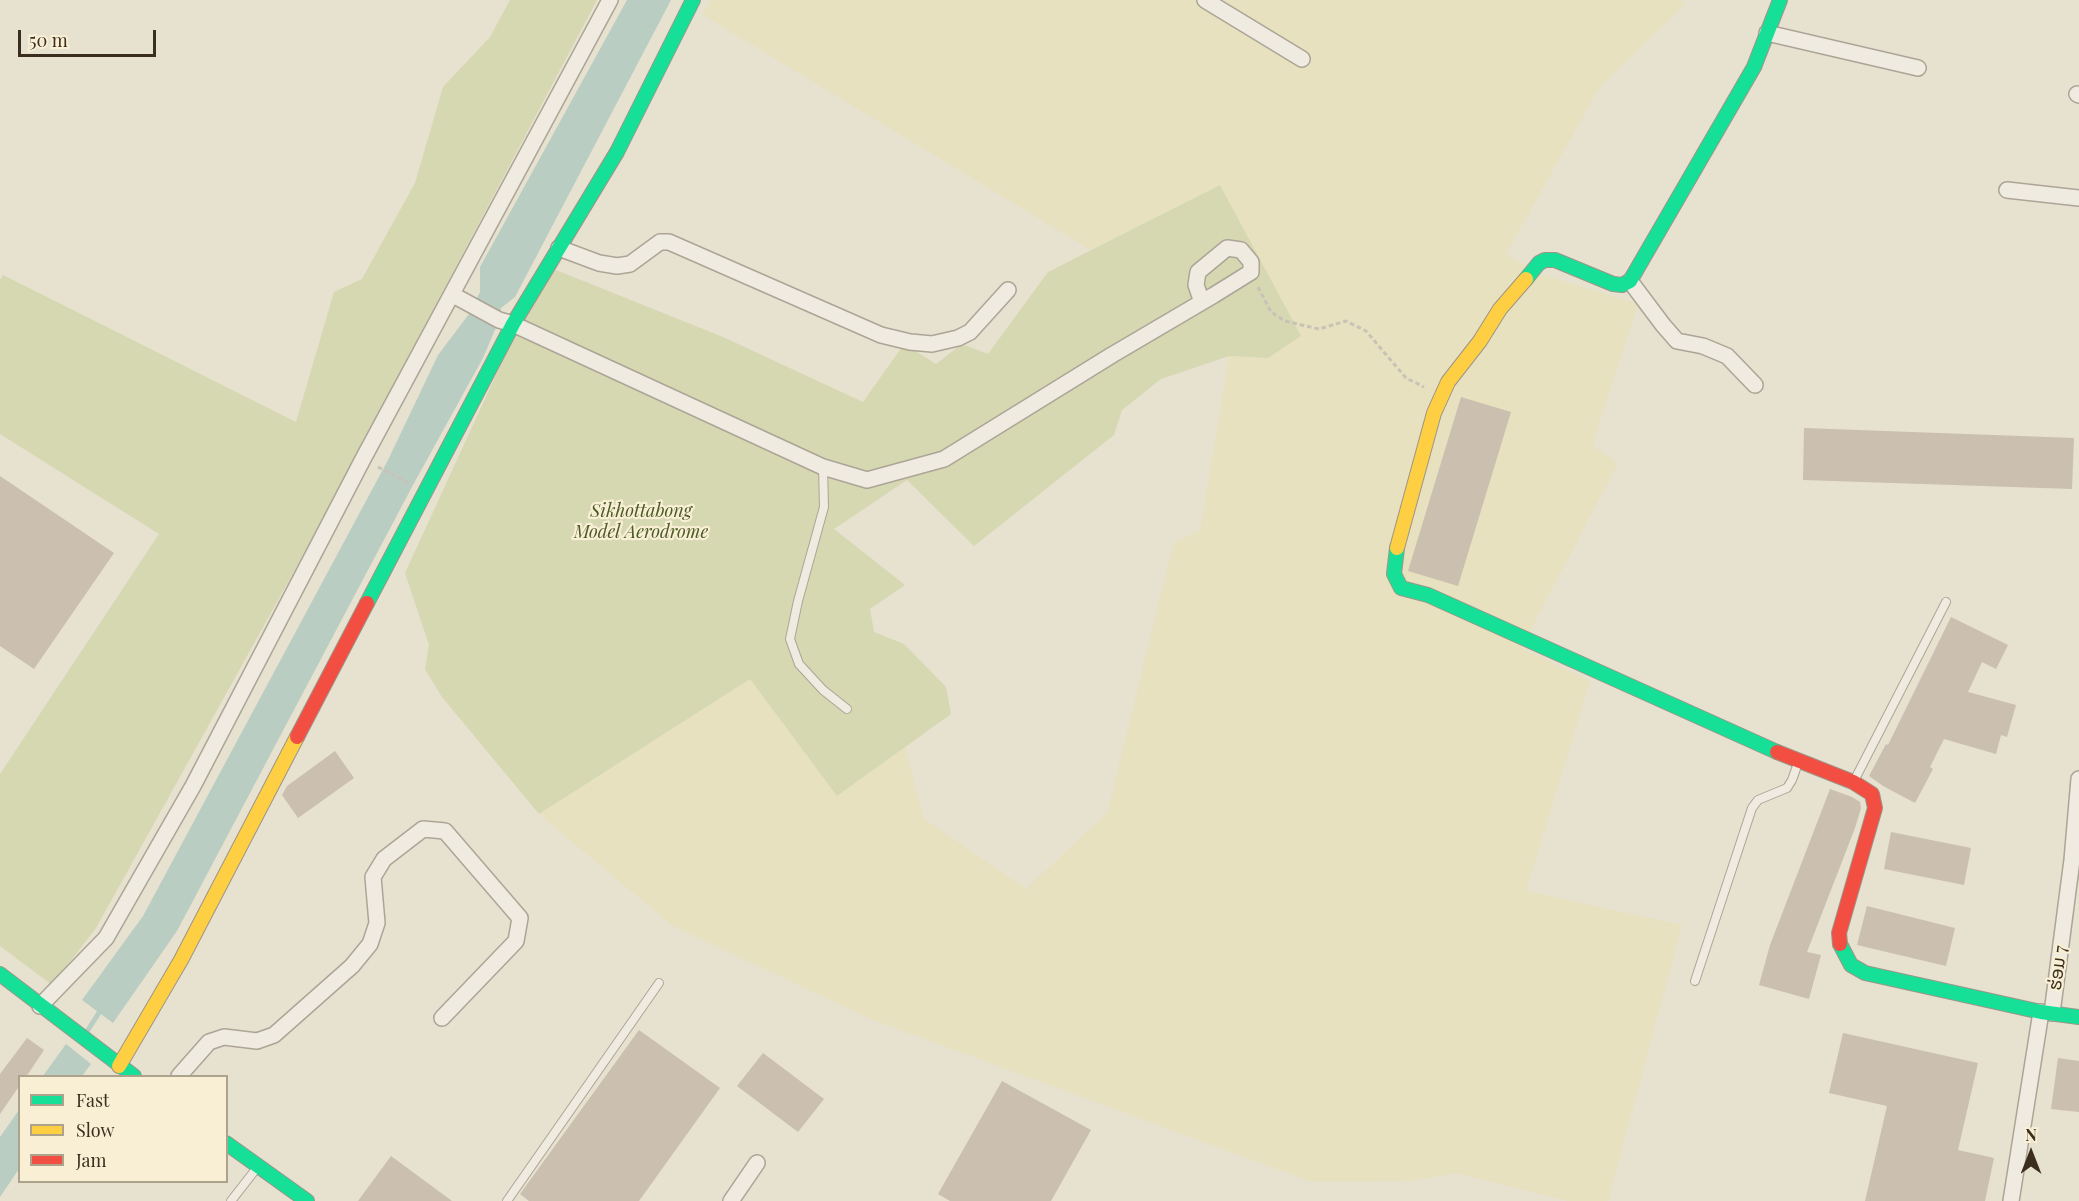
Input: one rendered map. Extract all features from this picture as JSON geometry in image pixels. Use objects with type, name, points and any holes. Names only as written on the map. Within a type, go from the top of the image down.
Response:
[{"type":"street","points":[[40,1006],[106,938],[193,786],[363,459],[459,299],[610,0]]},
{"type":"street","points":[[117,1064],[181,960],[506,322],[560,248],[617,152],[693,0]]},
{"type":"street","points":[[1205,0],[1302,59]]},
{"type":"street","points":[[1780,0],[1754,67],[1630,281],[1622,285],[1613,284],[1555,260],[1545,260],[1539,263],[1500,309],[1480,341],[1448,382],[1434,413],[1395,557],[1394,574],[1401,588],[1428,595],[1798,762],[1853,782],[1872,794],[1875,808],[1839,933],[1843,952],[1851,965],[1864,973],[2079,1017]]},
{"type":"street","points":[[1767,33],[1918,68]]},
{"type":"street","points":[[2007,190],[2079,198]]},
{"type":"street","points":[[560,248],[599,263],[617,266],[630,264],[660,242],[669,242],[881,335],[910,342],[932,344],[958,338],[970,332],[1008,290]]},
{"type":"street","points":[[459,299],[823,467],[867,480],[944,459],[1112,354],[1202,302],[1251,272],[1251,262],[1241,250],[1227,248],[1198,272],[1196,285],[1202,302]]},
{"type":"street","points":[[1630,281],[1677,341],[1703,346],[1726,356],[1755,385]]},
{"type":"street","name":"ຮ່ອມ 7","points":[[2011,1201],[2076,860],[2079,779]]},
{"type":"street","points":[[181,1075],[209,1042],[224,1037],[257,1041],[274,1035],[352,966],[370,944],[377,923],[373,877],[384,859],[423,829],[445,831],[520,918],[516,941],[442,1018]]},
{"type":"street","points":[[0,974],[131,1075]]},
{"type":"street","points":[[228,1144],[307,1201]]},
{"type":"street","points":[[731,1201],[758,1163]]},
{"type":"lane","points":[[823,467],[824,507],[790,639],[799,664],[823,690],[847,709]]},
{"type":"lane","points":[[1853,782],[1946,602]]},
{"type":"lane","points":[[1695,981],[1752,808],[1758,800],[1787,788],[1798,762]]},
{"type":"lane","points":[[507,1201],[659,984]]},
{"type":"lane","points":[[231,1201],[259,1166]]},
{"type":"path","points":[[1251,272],[1271,312],[1285,321],[1319,329],[1346,321],[1366,331],[1406,378],[1442,396]]},
{"type":"path","points":[[375,466],[413,485]]},
{"type":"shaded area","points":[[627,0],[671,0],[515,297],[501,308],[499,320],[483,358],[413,485],[177,931],[113,1023],[82,1000],[143,916],[388,460],[438,355],[469,314],[480,292],[480,267]]},
{"type":"shaded area","points":[[710,0],[1679,0],[1685,4],[1599,88],[1506,254],[1540,274],[1638,304],[1592,446],[1618,463],[1521,648],[1590,681],[1526,891],[1682,925],[1608,1201],[1568,1201],[1456,1173],[1410,1181],[1312,1182],[871,1019],[673,926],[539,814],[750,679],[837,796],[905,747],[923,818],[1026,889],[1107,813],[1174,543],[1200,530],[1229,356],[1268,358],[1220,185],[1091,250],[703,15]]},
{"type":"shaded area","points":[[66,1044],[91,1064],[83,1075],[44,1075]]},
{"type":"shaded area","points":[[18,1111],[18,1170],[0,1197],[0,1137]]},
{"type":"green space","points":[[510,0],[597,0],[307,548],[96,928],[52,985],[0,946],[0,774],[159,534],[0,434],[0,280],[3,275],[296,422],[334,292],[362,279],[415,183],[443,87],[490,37]]},
{"type":"green space","name":"Sikhottabong Model Aerodrome","points":[[1220,185],[1301,336],[1268,358],[1229,356],[1161,379],[1122,410],[1114,435],[974,546],[907,480],[834,529],[905,585],[870,609],[874,632],[904,644],[946,687],[951,714],[837,796],[750,679],[539,814],[442,697],[425,669],[429,645],[405,573],[546,266],[723,337],[863,402],[904,344],[936,364],[962,344],[988,354],[1048,272]]},
{"type":"building","points":[[1461,397],[1511,412],[1458,586],[1408,571]]},
{"type":"building","points":[[1804,428],[2074,438],[2072,489],[1803,480]]},
{"type":"building","points":[[0,476],[114,553],[34,669],[0,646]]},
{"type":"building","points":[[1951,617],[2008,645],[1996,669],[1982,662],[1968,692],[2016,705],[2007,737],[2001,735],[1996,754],[1944,739],[1930,767],[1933,769],[1915,803],[1869,776],[1886,744],[1888,745]]},
{"type":"building","points":[[335,751],[354,778],[298,818],[282,795],[287,786]]},
{"type":"building","points":[[1830,789],[1852,797],[1860,802],[1861,808],[1807,952],[1821,955],[1809,999],[1759,985],[1770,945]]},
{"type":"building","points":[[1891,832],[1971,848],[1964,885],[1884,869]]},
{"type":"building","points":[[1867,906],[1955,928],[1946,966],[1857,945]]},
{"type":"building","points":[[639,1030],[720,1088],[639,1201],[529,1201],[520,1194]]},
{"type":"building","points":[[1843,1033],[1978,1063],[1958,1150],[1994,1158],[1985,1201],[1865,1201],[1887,1106],[1829,1093]]},
{"type":"building","points":[[27,1038],[44,1050],[27,1075],[18,1075],[18,1088],[0,1114],[0,1074]]},
{"type":"building","points":[[763,1053],[824,1099],[798,1132],[737,1086]]},
{"type":"building","points":[[2058,1058],[2079,1061],[2079,1112],[2051,1109]]},
{"type":"building","points":[[1002,1081],[1091,1130],[1051,1201],[950,1201],[938,1194]]},
{"type":"building","points":[[391,1156],[452,1201],[358,1201]]},
{"type":"waterway","points":[[86,1033],[102,1008]]},
{"type":"traffic: fast","points":[[367,603],[513,324],[617,152],[693,0]]},
{"type":"traffic: fast","points":[[1526,279],[1539,263],[1545,260],[1555,260],[1613,284],[1622,285],[1630,281],[1754,67],[1780,0]]},
{"type":"traffic: fast","points":[[1397,548],[1394,574],[1401,588],[1428,595],[1777,752]]},
{"type":"traffic: fast","points":[[1840,944],[1851,965],[1865,973],[2041,1012],[2079,1017]]},
{"type":"traffic: fast","points":[[0,974],[133,1075]]},
{"type":"traffic: fast","points":[[228,1144],[307,1201]]},
{"type":"traffic: slow","points":[[1397,548],[1434,413],[1448,382],[1480,341],[1500,309],[1526,279]]},
{"type":"traffic: slow","points":[[119,1066],[181,960],[297,737]]},
{"type":"traffic: jam","points":[[297,737],[367,603]]},
{"type":"traffic: jam","points":[[1777,752],[1853,782],[1872,794],[1875,808],[1839,933],[1840,944]]}]
